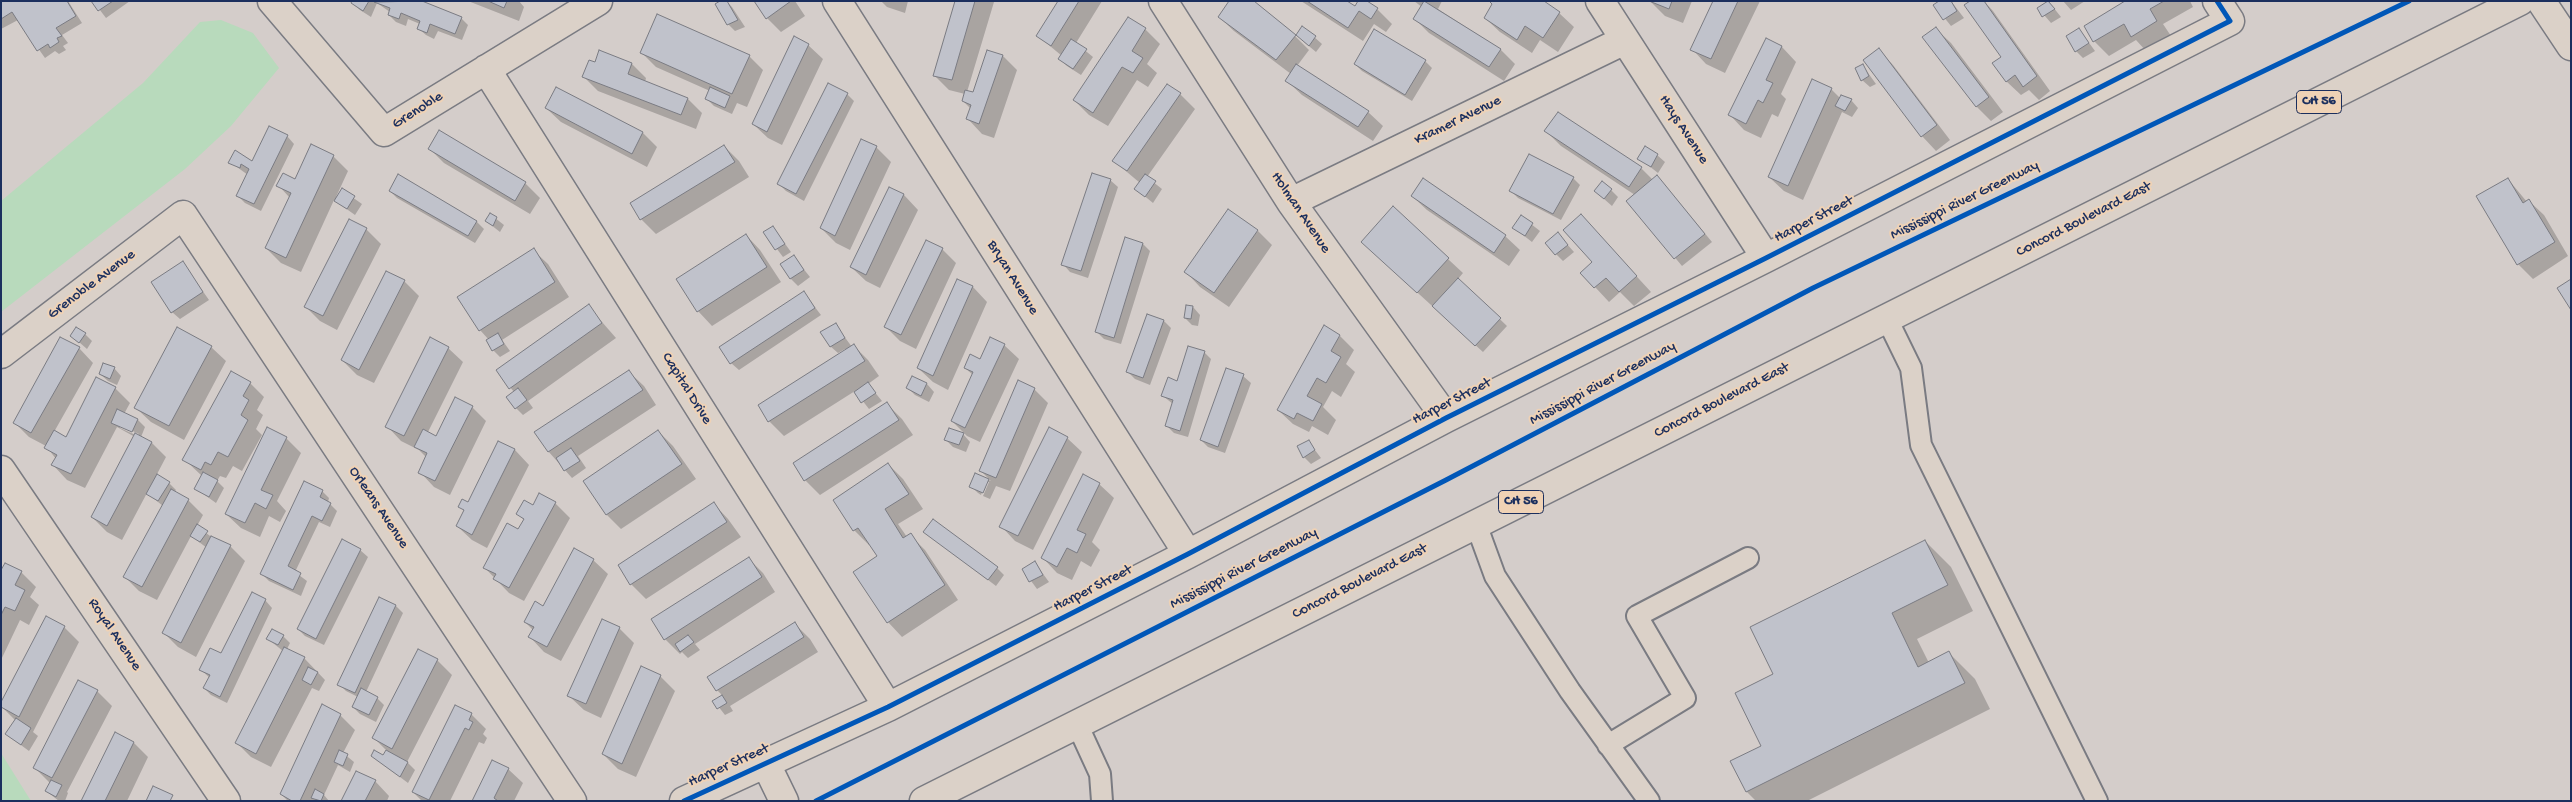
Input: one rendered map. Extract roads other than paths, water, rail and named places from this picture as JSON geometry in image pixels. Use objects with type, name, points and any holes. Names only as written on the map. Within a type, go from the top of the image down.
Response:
[{"type":"street","name":"Grenoble","points":[[272,1],[384,132],[598,1]]},
{"type":"street","name":"Bryan Avenue","points":[[837,1],[1188,554]]},
{"type":"street","name":"Holman Avenue","points":[[1163,1],[1292,202],[1446,418]]},
{"type":"street","name":"Hays Avenue","points":[[1600,1],[1766,258]]},
{"type":"street","name":"Concord Boulevard East","points":[[924,801],[952,794],[1077,724],[2520,1]]},
{"type":"street","points":[[2541,1],[2571,46]]},
{"type":"street","name":"Harper Street","points":[[684,801],[888,707],[1188,554],[1446,418],[1766,258],[2223,11]]},
{"type":"street","name":"Kramer Avenue","points":[[1292,202],[1625,40]]},
{"type":"street","name":"Capital Drive","points":[[486,69],[888,707]]},
{"type":"street","name":"Grenoble Avenue","points":[[1,354],[183,215]]},
{"type":"street","name":"Orleans Avenue","points":[[183,215],[572,801]]},
{"type":"street","name":"Royal Avenue","points":[[1,470],[226,801]]},
{"type":"street","points":[[766,764],[784,801]]},
{"type":"lane","points":[[1886,319],[1912,368],[1921,445],[2097,801]]},
{"type":"lane","points":[[1476,524],[1495,576],[1608,745],[1649,801]]},
{"type":"lane","points":[[1608,745],[1685,698],[1637,616],[1748,558]]},
{"type":"lane","points":[[1077,724],[1100,774],[1102,801]]}]
